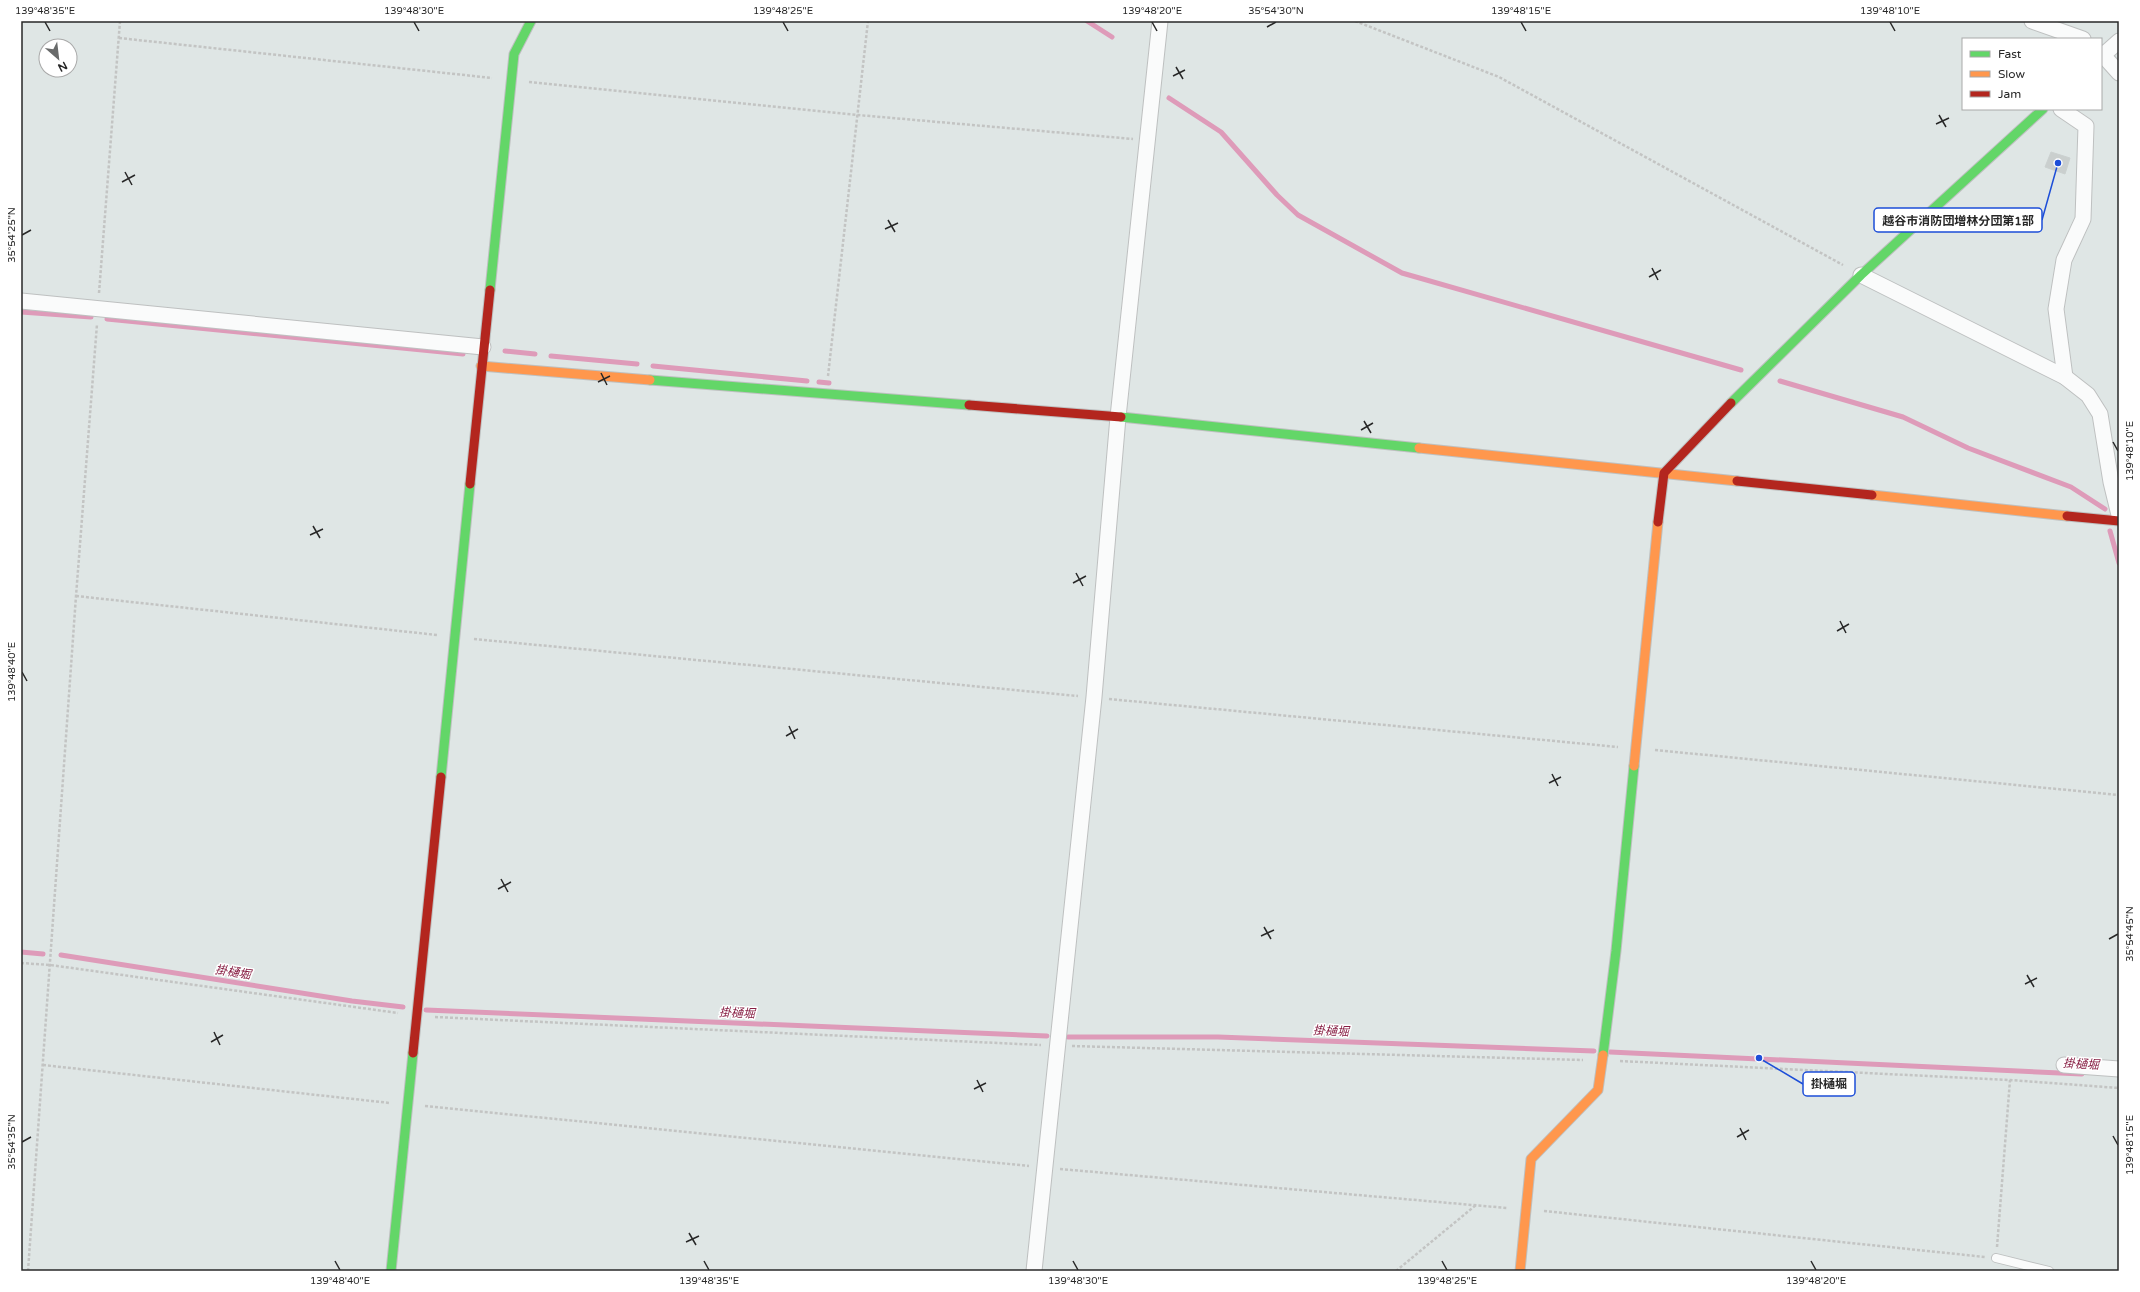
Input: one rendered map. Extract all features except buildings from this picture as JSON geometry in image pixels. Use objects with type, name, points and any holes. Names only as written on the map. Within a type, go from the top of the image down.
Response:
[{"type":"street","points":[[391,1271],[406,1104],[418,1001],[511,80],[514,54],[531,21]]},
{"type":"street","points":[[1034,1271],[1094,697],[1118,417],[1160,21]]},
{"type":"street","points":[[2032,21],[2080,38]]},
{"type":"street","points":[[2119,41],[2102,55],[2119,73]]},
{"type":"street","points":[[1520,1271],[1531,1159],[1598,1090],[1604,1055],[1664,473],[1755,378],[1861,275],[2043,110]]},
{"type":"street","points":[[2062,110],[2086,126],[2083,219],[2064,260],[2056,309],[2065,377]]},
{"type":"street","points":[[1861,275],[2065,377],[2088,395],[2100,414],[2111,482],[2119,515]]},
{"type":"street","points":[[21,301],[483,347]]},
{"type":"street","points":[[481,366],[1118,417],[2119,521]]},
{"type":"street","points":[[2064,1065],[2119,1069]]},
{"type":"lane","points":[[1996,1258],[2050,1271]]},
{"type":"path","points":[[28,1271],[76,596],[120,21]]},
{"type":"path","points":[[826,394],[868,21]]},
{"type":"path","points":[[1355,21],[1500,77],[1861,275]]},
{"type":"path","points":[[118,38],[858,115],[1147,140]]},
{"type":"path","points":[[76,596],[454,637],[2119,795]]},
{"type":"path","points":[[21,963],[50,964],[416,1015],[1057,1040],[1604,1055],[2119,1088]]},
{"type":"path","points":[[43,1065],[406,1104],[1044,1167],[1525,1209],[1996,1258],[2010,1080]]},
{"type":"path","points":[[1396,1271],[1476,1205]]},
{"type":"waterway","points":[[1087,21],[1112,37]]},
{"type":"waterway","points":[[1169,98],[1221,132],[1277,195],[1298,215],[1402,273],[1741,370]]},
{"type":"waterway","points":[[21,312],[91,317]]},
{"type":"waterway","points":[[107,319],[463,354]]},
{"type":"waterway","points":[[505,351],[535,354]]},
{"type":"waterway","points":[[551,356],[637,364]]},
{"type":"waterway","points":[[653,366],[807,381]]},
{"type":"waterway","points":[[1780,381],[1903,417],[1968,448],[2071,487],[2105,509]]},
{"type":"waterway","points":[[819,382],[829,383]]},
{"type":"waterway","points":[[2110,531],[2119,563]]},
{"type":"waterway","name":"掛樋堀","points":[[21,952],[43,954]]},
{"type":"waterway","name":"掛樋堀","points":[[61,955],[352,1001],[403,1007]]},
{"type":"waterway","name":"掛樋堀","points":[[426,1010],[1047,1036]]},
{"type":"waterway","name":"掛樋堀","points":[[1068,1037],[1218,1037],[1594,1051]]},
{"type":"waterway","name":"掛樋堀","points":[[1610,1052],[2082,1074]]},
{"type":"traffic: fast","points":[[490,290],[514,54],[531,21]]},
{"type":"traffic: fast","points":[[1731,403],[1861,275],[2042,110]]},
{"type":"traffic: fast","points":[[650,380],[969,405]]},
{"type":"traffic: fast","points":[[1121,417],[1419,448]]},
{"type":"traffic: fast","points":[[441,777],[470,484]]},
{"type":"traffic: fast","points":[[1603,1055],[1616,951],[1634,766]]},
{"type":"traffic: fast","points":[[391,1271],[413,1053]]},
{"type":"traffic: slow","points":[[481,366],[650,380]]},
{"type":"traffic: slow","points":[[1419,448],[1737,481]]},
{"type":"traffic: slow","points":[[1872,495],[2067,516]]},
{"type":"traffic: slow","points":[[1634,766],[1658,522]]},
{"type":"traffic: slow","points":[[1520,1271],[1531,1159],[1598,1090],[1603,1055]]},
{"type":"traffic: jam","points":[[470,484],[490,290]]},
{"type":"traffic: jam","points":[[1658,522],[1664,473],[1731,403]]},
{"type":"traffic: jam","points":[[969,405],[1121,417]]},
{"type":"traffic: jam","points":[[1737,481],[1872,495]]},
{"type":"traffic: jam","points":[[2067,516],[2119,521]]},
{"type":"traffic: jam","points":[[413,1053],[441,777]]},
{"type":"place","name":"越谷市消防団増林分団第1部","points":[[2058,163]]},
{"type":"place","name":"掛樋堀","points":[[1759,1058]]}]
